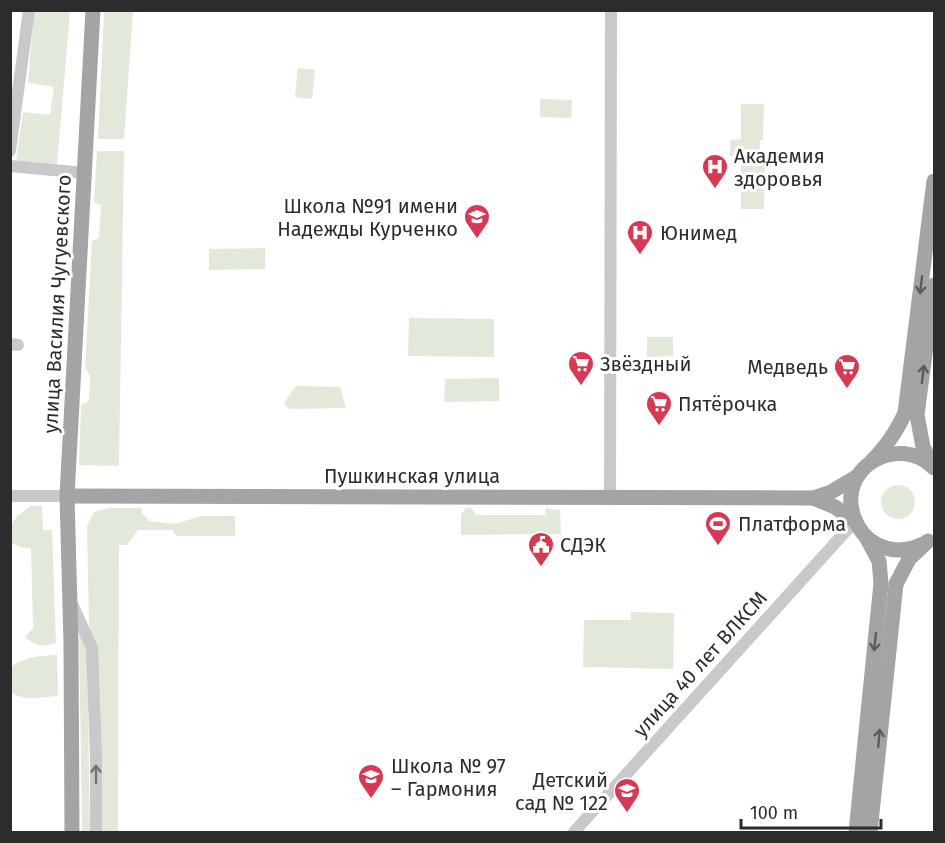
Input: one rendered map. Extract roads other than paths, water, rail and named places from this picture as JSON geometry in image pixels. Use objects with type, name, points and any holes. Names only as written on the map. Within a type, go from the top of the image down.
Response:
[{"type":"main road","name":"улица Василия Чугуевского","points":[[72,832],[67,496],[93,10]]},
{"type":"main road","points":[[928,315],[934,181]]},
{"type":"main road","points":[[856,832],[881,584],[879,561],[855,521],[851,498],[858,476],[892,439],[905,413],[934,285]]},
{"type":"main road","points":[[922,331],[917,416],[923,447],[934,467]]},
{"type":"main road","points":[[871,462],[889,454],[908,453],[934,467]]},
{"type":"main road","name":"Пушкинская улица","points":[[67,496],[813,498],[831,492],[858,476]]},
{"type":"main road","name":"Пушкинская улица","points":[[813,498],[836,507],[855,521]]},
{"type":"main road","points":[[866,537],[874,543],[891,549],[910,549],[931,538]]},
{"type":"main road","points":[[870,832],[896,584],[909,559],[931,538]]},
{"type":"street","points":[[10,152],[13,111],[29,10]]},
{"type":"street","points":[[610,10],[610,498]]},
{"type":"street","points":[[10,166],[85,173]]},
{"type":"street","name":"Пушкинская улица","points":[[10,496],[67,496]]},
{"type":"street","name":"улица 40 лет ВЛКСМ","points":[[574,832],[855,521]]},
{"type":"street","name":"улица Василия Чугуевского","points":[[69,600],[92,648],[96,832]]},
{"type":"place","name":"Академия здоровья","points":[[715,190]]},
{"type":"place","name":"Школа №91 имени Надежды Курченко","points":[[477,240]]},
{"type":"place","name":"Юнимед","points":[[640,256]]},
{"type":"place","name":"Звёздный","points":[[581,387]]},
{"type":"place","name":"Медведь","points":[[847,390]]},
{"type":"place","name":"Пятёрочка","points":[[659,427]]},
{"type":"place","name":"Платформа","points":[[718,547]]},
{"type":"place","name":"СДЭК","points":[[541,568]]},
{"type":"place","name":"Школа № 97 – Гармония","points":[[371,800]]},
{"type":"place","name":"Детский сад № 122","points":[[627,814]]}]
